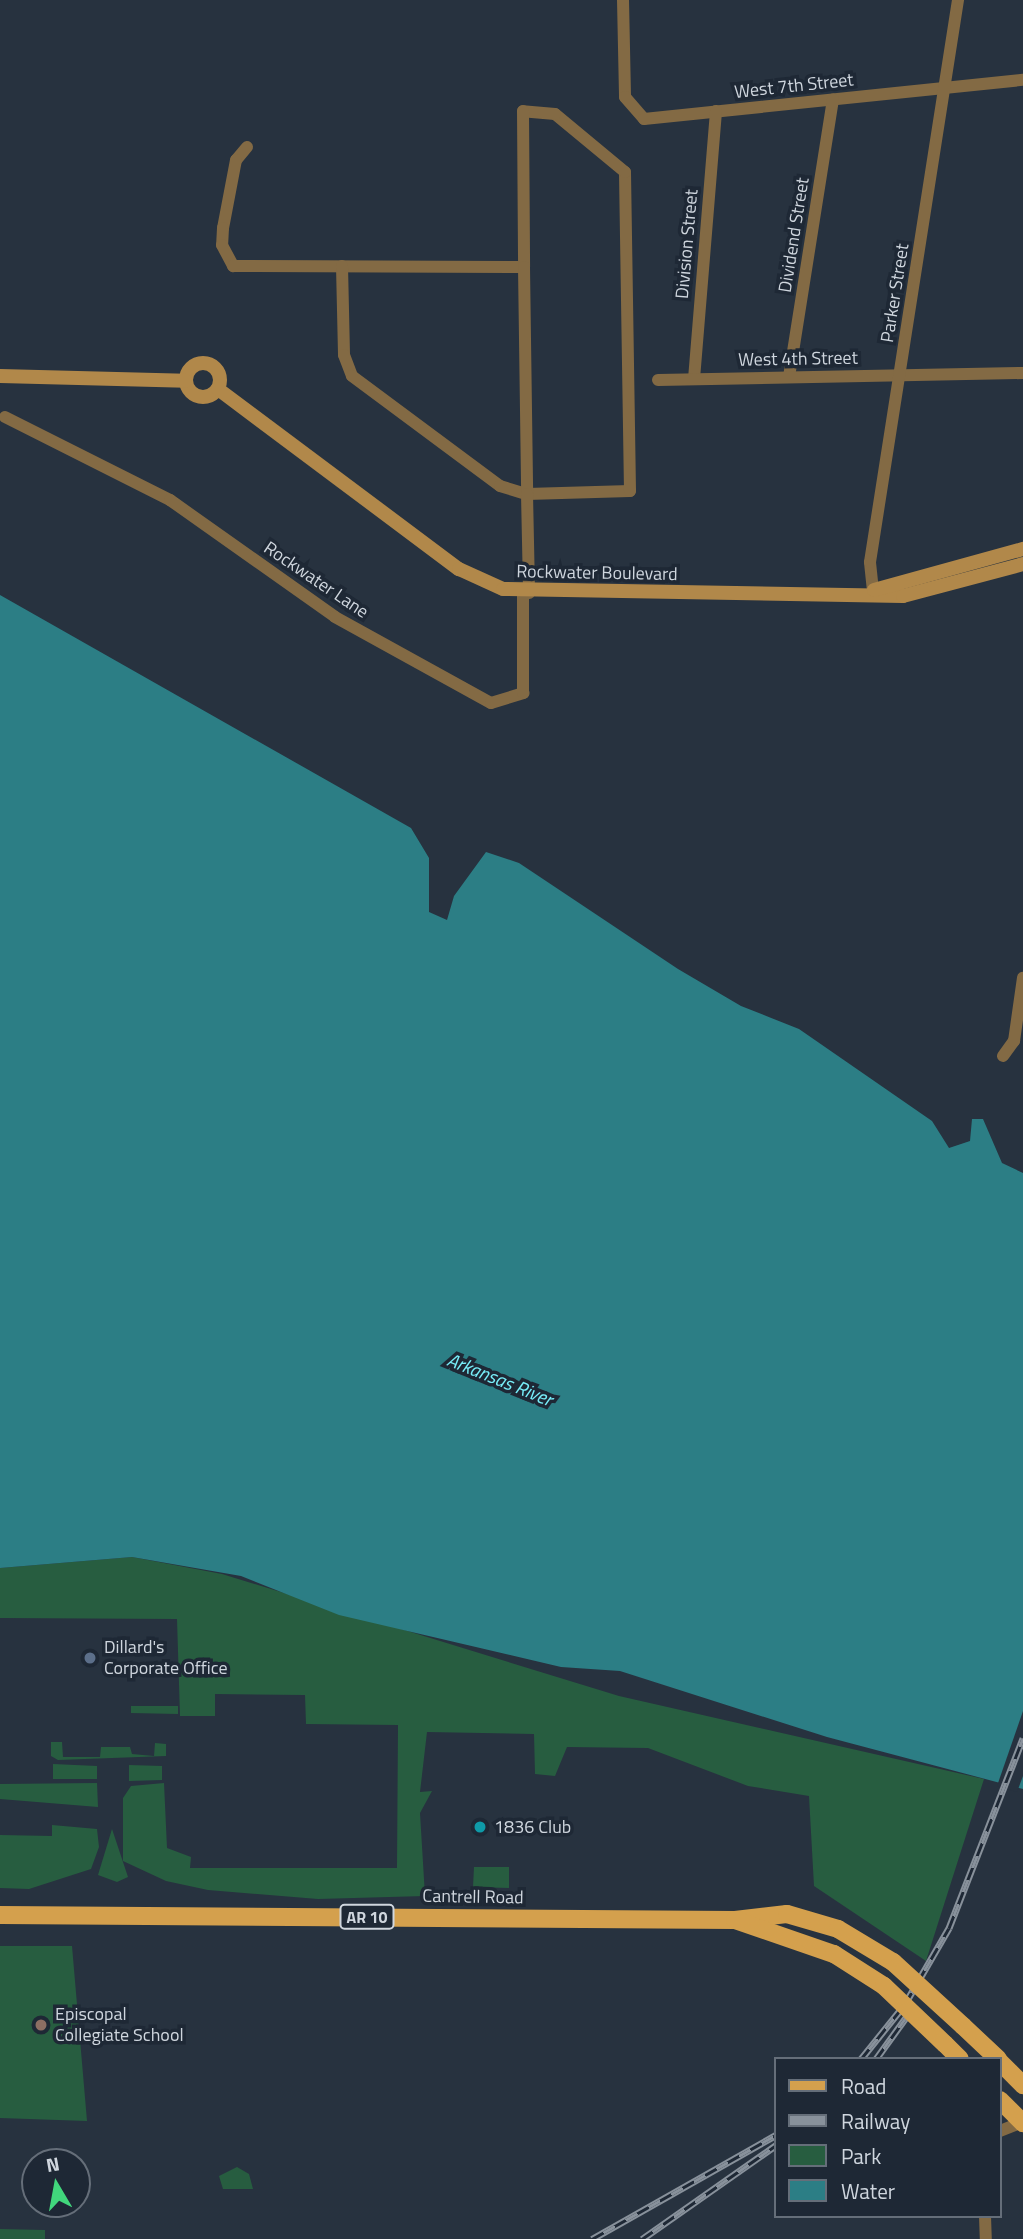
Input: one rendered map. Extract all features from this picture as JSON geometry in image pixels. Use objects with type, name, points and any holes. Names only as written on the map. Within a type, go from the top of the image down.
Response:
[{"type":"main road","name":"Cantrell Road","points":[[0,1914],[735,1920]]},
{"type":"main road","name":"AR 10","points":[[735,1920],[804,1917],[871,1945],[996,2057]]},
{"type":"main road","name":"AR 10","points":[[735,1920],[834,1954],[884,1986],[958,2057]]},
{"type":"main road","name":"AR 10","points":[[1002,2063],[1023,2085]]},
{"type":"main road","points":[[1002,2102],[1023,2123]]},
{"type":"street","name":"West 7th Street","points":[[622,0],[625,97],[634,114],[643,119],[1023,80]]},
{"type":"street","name":"Parker Street","points":[[873,591],[870,562],[958,0]]},
{"type":"street","name":"Dividend Street","points":[[789,377],[834,99]]},
{"type":"street","points":[[342,266],[344,355],[352,376],[500,486],[527,494],[630,491],[625,172],[555,114],[523,111],[527,494],[526,593]]},
{"type":"street","name":"Division Street","points":[[694,379],[716,111]]},
{"type":"street","points":[[247,147],[236,160],[223,228],[222,245],[233,266],[524,267]]},
{"type":"street","name":"Rockwater Boulevard","points":[[185,381],[190,368],[203,362],[220,374],[218,389],[459,569],[526,593],[873,591],[903,596],[1023,564]]},
{"type":"street","name":"West 4th Street","points":[[658,380],[1023,373]]},
{"type":"street","points":[[0,376],[185,381],[199,397],[218,389]]},
{"type":"street","name":"Rockwater Lane","points":[[5,417],[170,500],[335,617],[491,703],[523,693],[526,593]]},
{"type":"street","name":"Rockwater Boulevard","points":[[873,591],[1023,549]]},
{"type":"street","points":[[1003,1056],[1014,1041],[1023,978]]},
{"type":"street","points":[[1002,2130],[1023,2123]]},
{"type":"street","points":[[985,2218],[986,2239]]},
{"type":"green space","points":[[132,1557],[222,1574],[619,1696],[984,1779],[926,1961],[814,1886],[809,1796],[748,1786],[648,1748],[567,1747],[555,1776],[535,1774],[534,1734],[427,1732],[420,1792],[432,1791],[420,1813],[425,1896],[318,1899],[208,1890],[166,1881],[123,1861],[123,1798],[131,1786],[164,1783],[167,1848],[191,1857],[190,1868],[397,1868],[398,1725],[306,1724],[305,1695],[215,1694],[215,1716],[180,1716],[177,1619],[0,1618],[0,1568]]},
{"type":"green space","points":[[131,1706],[178,1706],[178,1714],[131,1713]]},
{"type":"green space","points":[[51,1742],[62,1742],[63,1757],[100,1757],[101,1747],[130,1747],[132,1754],[154,1756],[155,1743],[166,1744],[166,1756],[58,1760],[51,1756]]},
{"type":"green space","points":[[53,1764],[97,1766],[97,1779],[53,1779]]},
{"type":"green space","points":[[129,1765],[162,1766],[162,1780],[129,1781]]},
{"type":"green space","points":[[97,1783],[98,1807],[0,1799],[0,1784]]},
{"type":"green space","points":[[52,1825],[97,1829],[99,1847],[91,1869],[29,1889],[0,1888],[0,1835],[52,1836]]},
{"type":"green space","points":[[112,1829],[128,1877],[117,1882],[98,1875]]},
{"type":"green space","points":[[474,1867],[509,1867],[509,1888],[473,1887]]},
{"type":"green space","points":[[0,1946],[72,1946],[87,2121],[0,2118]]},
{"type":"green space","points":[[237,2167],[249,2174],[253,2189],[223,2189],[219,2176]]},
{"type":"green space","points":[[0,2229],[45,2230],[45,2239],[0,2239]]},
{"type":"water","name":"Arkansas River","points":[[0,595],[411,828],[429,858],[429,912],[447,920],[454,896],[486,852],[519,863],[678,969],[741,1006],[799,1029],[932,1121],[949,1148],[970,1141],[972,1119],[983,1119],[1002,1163],[1023,1173],[1023,1789],[827,1737],[620,1671],[561,1667],[339,1615],[241,1576],[132,1557],[0,1568]]},
{"type":"pier","points":[[1023,1711],[1023,1776],[1017,1792],[997,1786]]},
{"type":"railway","points":[[863,2057],[905,2004],[949,1928],[1023,1738]]},
{"type":"railway","points":[[877,2057],[915,2005]]},
{"type":"railway","points":[[592,2239],[774,2136]]},
{"type":"railway","points":[[642,2239],[774,2146]]},
{"type":"place","name":"Dillard's Corporate Office","points":[[90,1658]]},
{"type":"place","name":"1836 Club","points":[[480,1827]]},
{"type":"place","name":"Episcopal Collegiate School","points":[[41,2025]]}]
